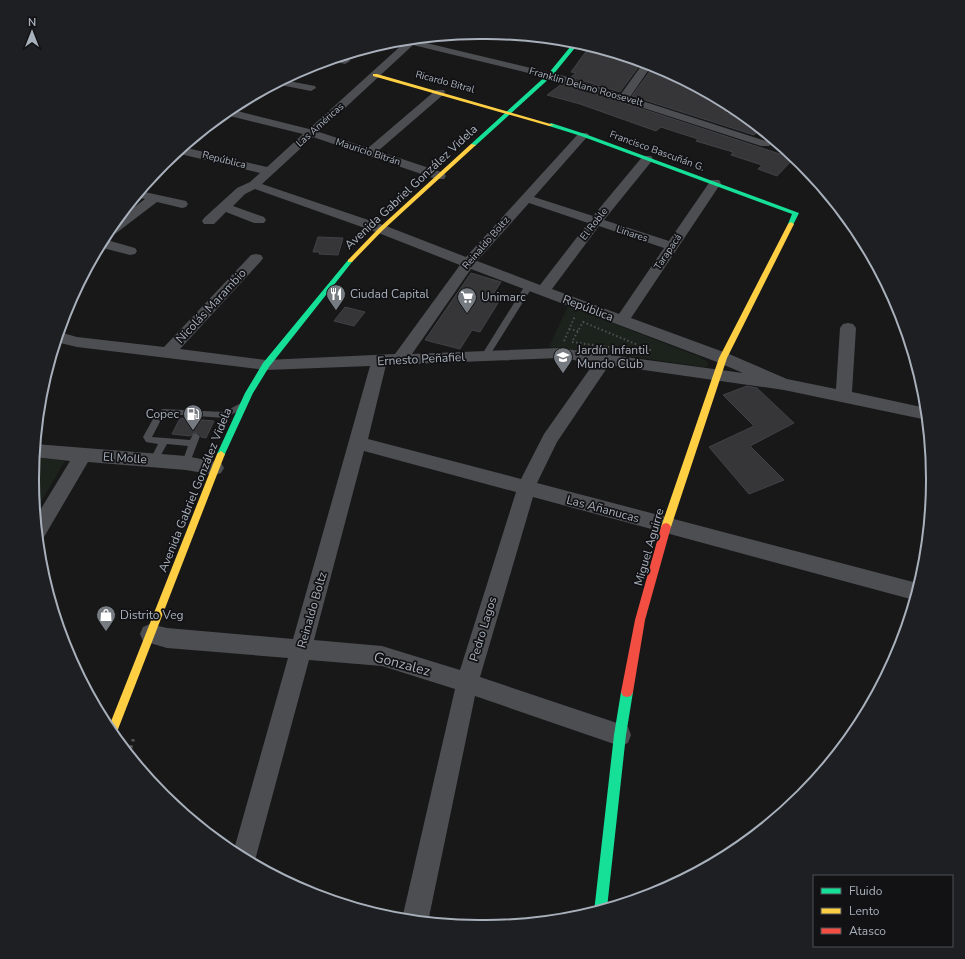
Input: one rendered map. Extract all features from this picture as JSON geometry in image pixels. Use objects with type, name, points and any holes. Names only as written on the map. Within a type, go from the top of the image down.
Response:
[{"type":"street","name":"Franklin Delano Roosevelt","points":[[421,43],[550,75],[765,139]]},
{"type":"street","name":"Las Américas","points":[[209,221],[241,191],[254,185],[312,133],[375,75],[404,46]]},
{"type":"street","name":"Avenida Gabriel González Videla","points":[[115,726],[215,468],[244,405],[266,365],[346,264],[381,228],[550,75],[573,47]]},
{"type":"street","points":[[624,98],[644,69]]},
{"type":"street","name":"Ricardo Bitral","points":[[375,75],[509,112]]},
{"type":"street","points":[[286,83],[311,88]]},
{"type":"street","points":[[370,152],[440,92]]},
{"type":"street","name":"Francisco Bascuñán G.","points":[[509,112],[583,135],[796,213]]},
{"type":"street","name":"Mauricio Bitrán","points":[[234,114],[312,133],[440,176]]},
{"type":"street","name":"Reinaldo Boltz","points":[[399,360],[468,263],[583,135]]},
{"type":"street","points":[[754,155],[767,141]]},
{"type":"street","name":"República","points":[[186,151],[268,171]]},
{"type":"street","name":"El Roble","points":[[543,291],[596,221],[647,159]]},
{"type":"street","name":"Tarapacá","points":[[622,321],[671,246],[715,184]]},
{"type":"street","name":"República","points":[[254,185],[381,228],[468,263],[723,358],[784,384],[921,413]]},
{"type":"street","points":[[143,195],[182,204]]},
{"type":"street","points":[[121,224],[155,198]]},
{"type":"street","name":"Linares","points":[[525,198],[671,246]]},
{"type":"street","points":[[224,207],[259,220]]},
{"type":"street","name":"Miguel Aguirre","points":[[601,905],[620,735],[640,620],[666,526],[723,358],[796,213]]},
{"type":"street","points":[[107,245],[130,251]]},
{"type":"street","name":"Nicolás Marambio","points":[[167,354],[256,258]]},
{"type":"street","points":[[844,397],[848,328]]},
{"type":"street","name":"Ernesto Peñafiel","points":[[62,338],[77,342],[167,354],[266,365],[559,353],[784,384]]},
{"type":"street","name":"Pedro Lagos","points":[[416,915],[467,683],[526,488],[550,439],[605,359]]},
{"type":"street","name":"Reinaldo Boltz","points":[[246,853],[379,361]]},
{"type":"street","name":"Las Añanucas","points":[[358,443],[912,591]]},
{"type":"street","name":"El Molle","points":[[40,451],[186,463],[215,468]]},
{"type":"street","points":[[42,523],[83,455]]},
{"type":"street","name":"Gonzalez","points":[[150,634],[167,638],[382,656],[620,735]]},
{"type":"lane","points":[[485,356],[529,286]]},
{"type":"lane","points":[[186,463],[194,440],[149,440],[147,436],[160,414],[166,411],[204,417],[225,415],[244,405]]},
{"type":"lane","points":[[154,460],[164,441]]},
{"type":"path","points":[[583,322],[650,350],[649,353],[572,342],[578,331],[583,322]]},
{"type":"path","points":[[569,329],[578,331]]},
{"type":"shaded area","points":[[568,306],[700,357],[707,362],[708,366],[704,367],[600,352],[549,347]]},
{"type":"shaded area","points":[[40,458],[65,461],[40,504]]},
{"type":"building","points":[[587,51],[639,67],[620,92],[571,77],[576,73],[571,72]]},
{"type":"building","points":[[650,71],[680,84],[706,98],[727,111],[725,113],[734,116],[757,132],[754,135],[632,96]]},
{"type":"building","points":[[563,83],[780,154],[781,153],[790,162],[777,176],[758,169],[762,165],[731,155],[733,152],[696,141],[698,139],[661,127],[656,131],[580,104],[547,95]]},
{"type":"building","points":[[318,237],[343,238],[338,255],[319,254],[320,252],[313,252]]},
{"type":"building","name":"Unimarc","points":[[471,273],[501,282],[492,296],[501,298],[480,332],[472,330],[460,349],[425,340]]},
{"type":"building","points":[[345,307],[365,312],[354,326],[334,321]]},
{"type":"building","points":[[747,386],[757,388],[794,423],[750,446],[784,480],[749,494],[709,447],[754,426],[723,395]]},
{"type":"building","points":[[180,418],[214,421],[206,438],[201,437],[201,435],[196,432],[190,436],[172,434]]},
{"type":"traffic: fast","points":[[473,145],[550,75],[573,47]]},
{"type":"traffic: fast","points":[[551,125],[583,135],[796,213],[791,224]]},
{"type":"traffic: fast","points":[[221,454],[249,393],[266,365],[350,261]]},
{"type":"traffic: fast","points":[[601,905],[620,735],[627,692]]},
{"type":"traffic: slow","points":[[375,75],[551,125]]},
{"type":"traffic: slow","points":[[350,261],[381,229],[473,145]]},
{"type":"traffic: slow","points":[[666,527],[723,358],[791,224]]},
{"type":"traffic: slow","points":[[115,726],[221,454]]},
{"type":"traffic: jam","points":[[627,692],[640,620],[666,527]]},
{"type":"place","name":"Ciudad Capital","points":[[336,311]]},
{"type":"place","name":"Unimarc","points":[[467,314]]},
{"type":"place","name":"Jardín Infantil Mundo Club","points":[[563,374]]},
{"type":"place","name":"Copec","points":[[193,431]]},
{"type":"place","name":"Distrito Veg","points":[[106,632]]}]
